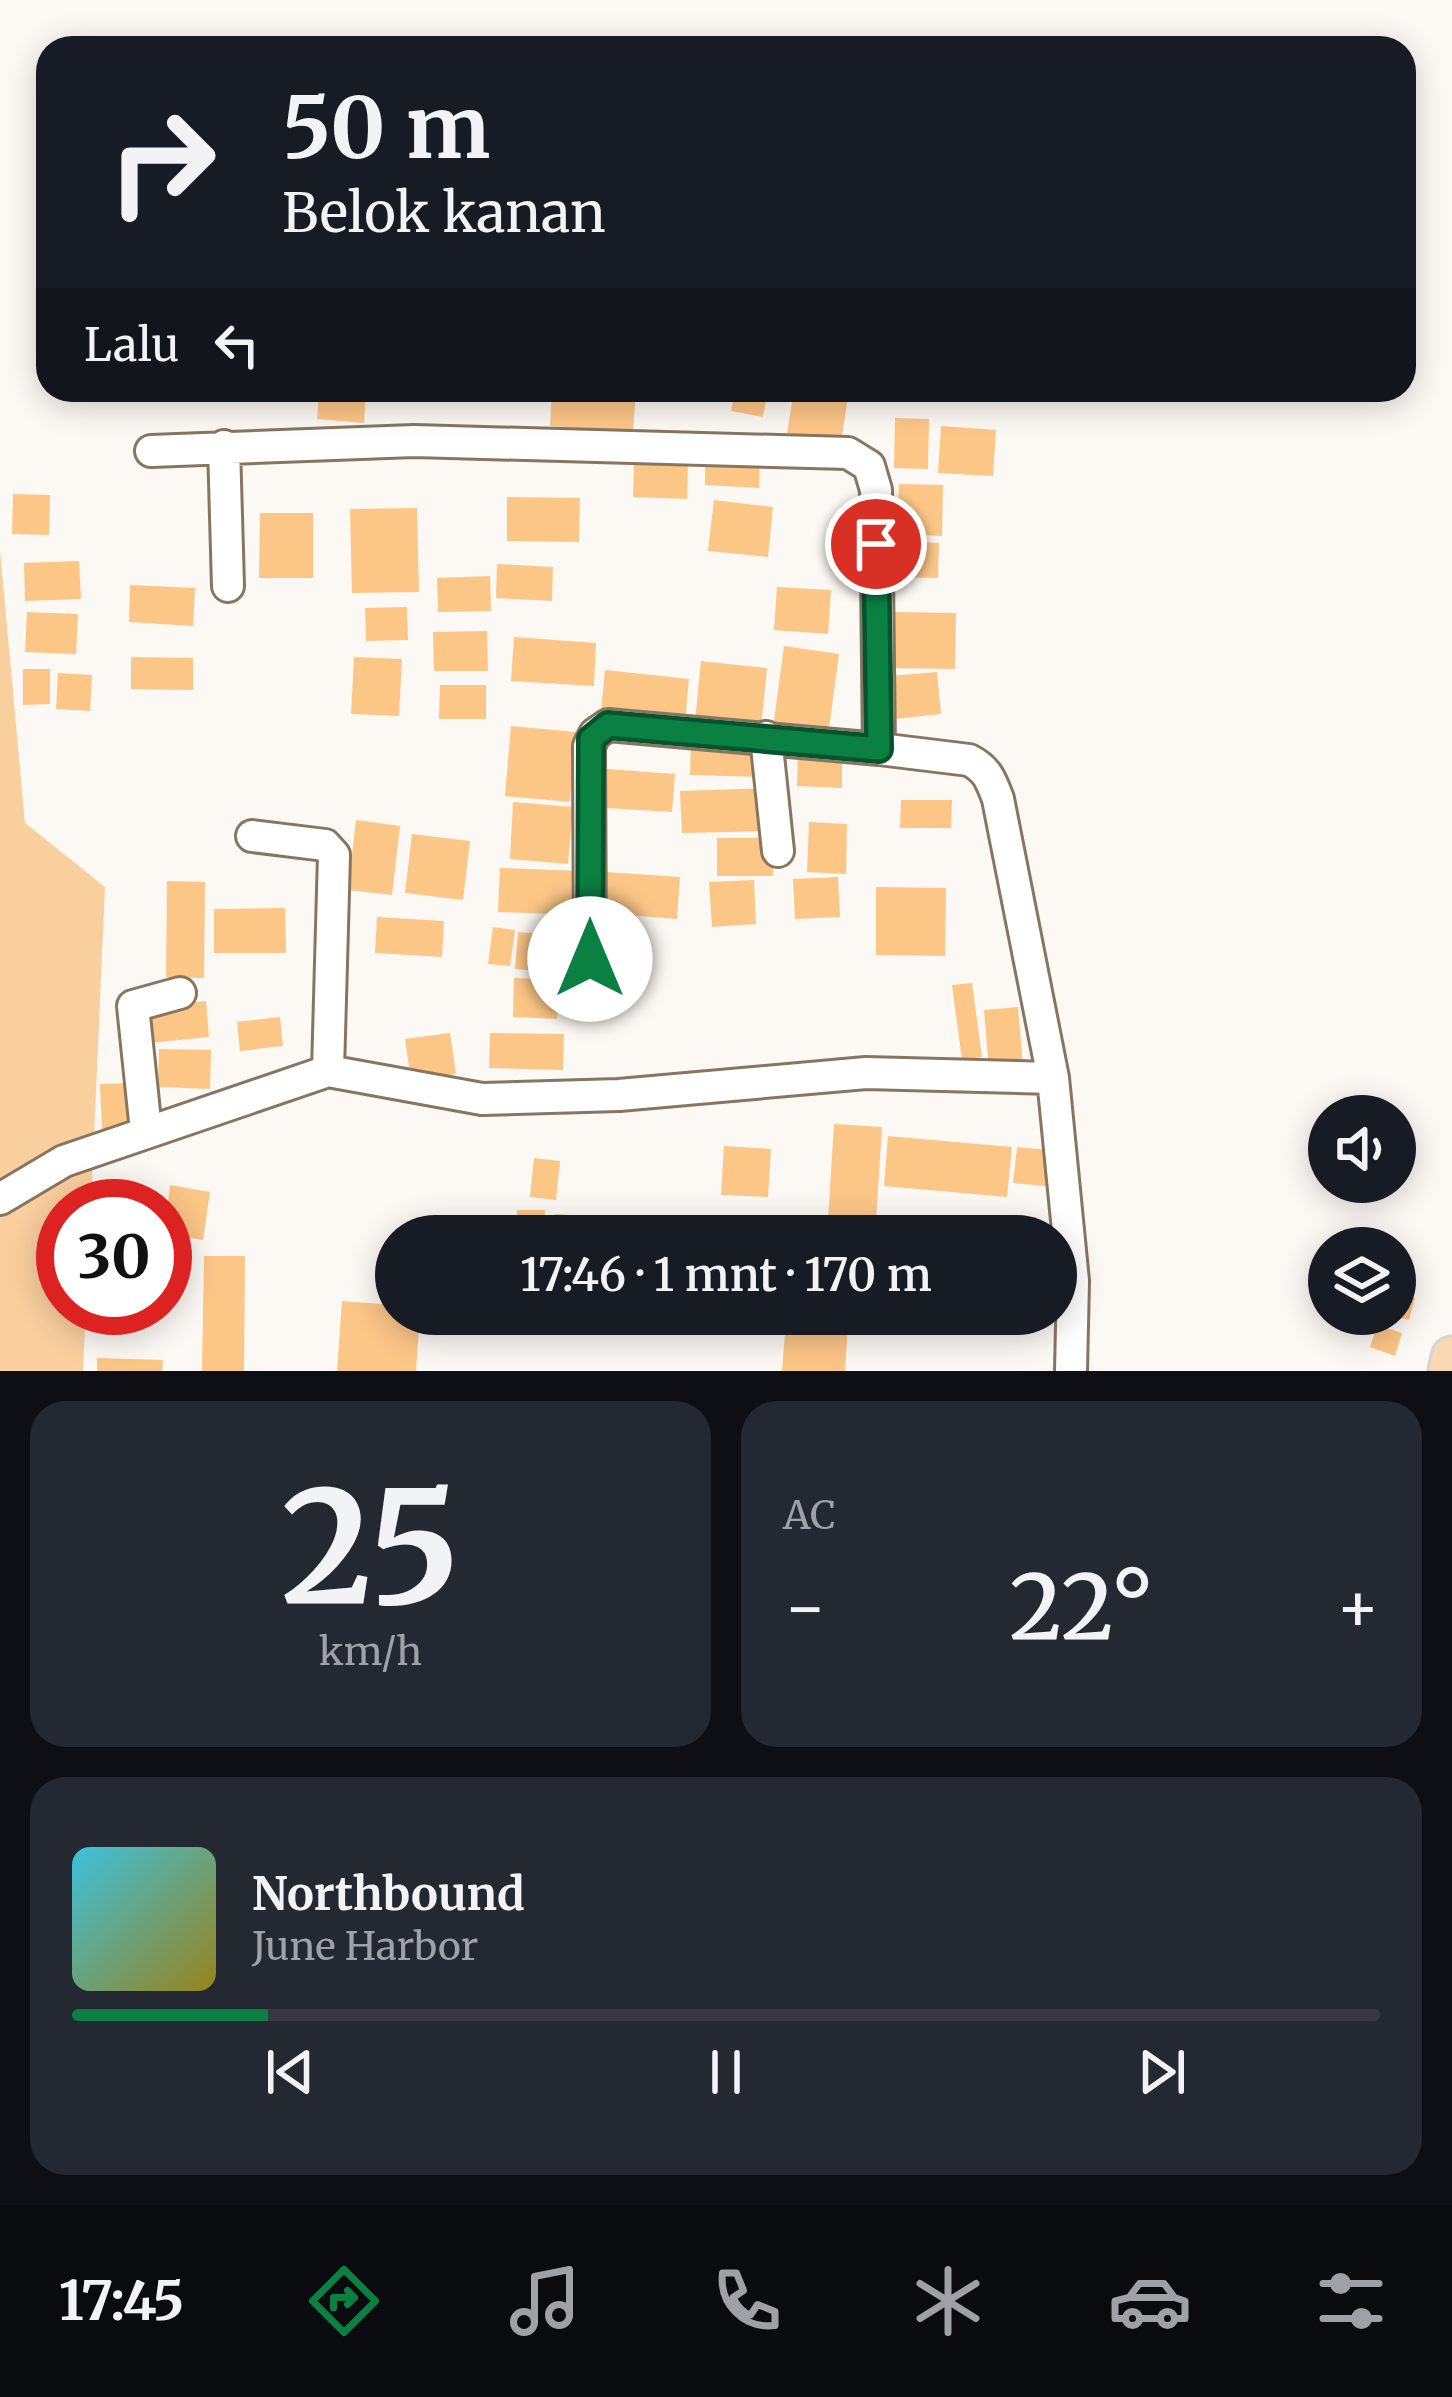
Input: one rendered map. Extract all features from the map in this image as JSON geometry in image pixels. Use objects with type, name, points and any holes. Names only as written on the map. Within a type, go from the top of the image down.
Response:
[{"type":"main road","points":[[1449,1371],[1452,1357]]},
{"type":"street","points":[[151,452],[414,441],[848,453],[874,472],[879,749]]},
{"type":"street","points":[[224,446],[228,586]]},
{"type":"street","points":[[590,959],[591,739],[608,725],[879,749],[969,760],[982,766],[990,777],[1054,1078],[1073,1281],[1071,1371]]},
{"type":"street","points":[[766,737],[778,851]]},
{"type":"street","points":[[252,836],[325,845],[334,855],[328,1071]]},
{"type":"street","points":[[146,1131],[133,1006],[181,993]]},
{"type":"street","points":[[0,1199],[64,1161],[328,1071],[482,1099],[619,1095],[866,1073],[1054,1078]]},
{"type":"shaded area","points":[[0,550],[25,823],[105,887],[92,1179],[36,1179],[36,1335],[85,1335],[83,1371],[0,1371]]},
{"type":"building","points":[[318,402],[365,402],[364,423],[317,419]]},
{"type":"building","points":[[551,402],[635,402],[633,432],[550,426]]},
{"type":"building","points":[[733,402],[766,402],[763,417],[731,411]]},
{"type":"building","points":[[792,402],[847,402],[841,441],[787,433]]},
{"type":"building","points":[[895,418],[929,419],[928,469],[894,468]]},
{"type":"building","points":[[941,426],[996,430],[993,476],[938,473]]},
{"type":"building","points":[[705,458],[760,460],[759,488],[705,485]]},
{"type":"building","points":[[634,463],[688,465],[687,499],[633,497]]},
{"type":"building","points":[[899,484],[943,485],[942,536],[897,534]]},
{"type":"building","points":[[13,494],[50,495],[49,535],[12,534]]},
{"type":"building","points":[[507,497],[580,498],[579,542],[507,541]]},
{"type":"building","points":[[714,500],[773,507],[768,557],[708,551]]},
{"type":"building","points":[[417,508],[419,592],[352,593],[350,509]]},
{"type":"building","points":[[260,513],[313,513],[313,578],[259,578]]},
{"type":"building","points":[[895,541],[939,543],[938,578],[895,577]]},
{"type":"building","points":[[79,561],[81,599],[25,601],[24,563]]},
{"type":"building","points":[[497,564],[553,567],[552,601],[496,598]]},
{"type":"building","points":[[490,576],[491,611],[438,612],[437,578]]},
{"type":"building","points":[[130,585],[195,588],[193,626],[129,622]]},
{"type":"building","points":[[777,587],[831,590],[828,634],[774,630]]},
{"type":"building","points":[[407,607],[408,640],[366,641],[365,608]]},
{"type":"building","points":[[27,612],[78,614],[76,654],[25,652]]},
{"type":"building","points":[[892,612],[956,613],[955,669],[891,668]]},
{"type":"building","points":[[487,631],[488,671],[434,671],[433,632]]},
{"type":"building","points":[[514,637],[596,643],[594,686],[511,681]]},
{"type":"building","points":[[784,646],[839,654],[828,736],[773,728]]},
{"type":"building","points":[[131,657],[193,658],[193,690],[131,689]]},
{"type":"building","points":[[354,657],[402,659],[399,716],[351,714]]},
{"type":"building","points":[[701,661],[767,668],[761,728],[695,721]]},
{"type":"building","points":[[23,669],[50,669],[50,704],[23,705]]},
{"type":"building","points":[[605,670],[689,679],[685,722],[601,712]]},
{"type":"building","points":[[937,672],[941,714],[894,719],[890,676]]},
{"type":"building","points":[[58,673],[92,675],[90,711],[56,709]]},
{"type":"building","points":[[440,685],[486,685],[486,719],[439,719]]},
{"type":"building","points":[[511,726],[576,732],[570,802],[505,796]]},
{"type":"building","points":[[691,741],[764,742],[763,777],[690,775]]},
{"type":"building","points":[[798,753],[842,754],[842,788],[797,786]]},
{"type":"building","points":[[593,768],[675,774],[672,812],[590,807]]},
{"type":"building","points":[[769,788],[770,831],[682,833],[680,791]]},
{"type":"building","points":[[901,800],[952,800],[951,828],[900,828]]},
{"type":"building","points":[[513,802],[573,807],[568,864],[510,859]]},
{"type":"building","points":[[356,820],[400,826],[392,895],[348,890]]},
{"type":"building","points":[[809,822],[847,824],[846,874],[807,872]]},
{"type":"building","points":[[412,834],[470,841],[463,900],[405,893]]},
{"type":"building","points":[[717,838],[773,838],[773,876],[717,876]]},
{"type":"building","points":[[500,868],[581,871],[579,915],[498,912]]},
{"type":"building","points":[[606,872],[680,877],[677,919],[603,913]]},
{"type":"building","points":[[838,877],[840,917],[795,919],[793,879]]},
{"type":"building","points":[[754,880],[756,924],[712,927],[709,882]]},
{"type":"building","points":[[167,881],[205,882],[204,978],[166,977]]},
{"type":"building","points":[[876,887],[946,888],[945,956],[876,955]]},
{"type":"building","points":[[285,908],[286,953],[214,953],[214,909]]},
{"type":"building","points":[[377,917],[444,921],[442,957],[375,953]]},
{"type":"building","points":[[493,927],[515,930],[510,966],[488,964]]},
{"type":"building","points":[[518,932],[567,936],[564,973],[515,969]]},
{"type":"building","points":[[514,978],[558,980],[557,1019],[513,1017]]},
{"type":"building","points":[[972,983],[982,1057],[962,1060],[952,985]]},
{"type":"building","points":[[206,1001],[209,1037],[150,1043],[146,1007]]},
{"type":"building","points":[[1018,1007],[1023,1067],[989,1070],[984,1010]]},
{"type":"building","points":[[280,1017],[283,1046],[240,1051],[237,1022]]},
{"type":"building","points":[[450,1033],[456,1074],[411,1080],[405,1039]]},
{"type":"building","points":[[490,1033],[564,1034],[563,1070],[489,1068]]},
{"type":"building","points":[[159,1049],[211,1050],[210,1089],[158,1087]]},
{"type":"building","points":[[131,1083],[133,1129],[102,1130],[100,1084]]},
{"type":"building","points":[[834,1124],[882,1127],[876,1215],[828,1215]]},
{"type":"building","points":[[888,1136],[1012,1147],[1007,1197],[884,1186]]},
{"type":"building","points":[[724,1146],[771,1149],[768,1197],[721,1195]]},
{"type":"building","points":[[1017,1147],[1058,1151],[1055,1187],[1013,1183]]},
{"type":"building","points":[[534,1158],[560,1161],[556,1200],[530,1197]]},
{"type":"building","points":[[192,1189],[210,1192],[203,1240],[192,1238]]},
{"type":"building","points":[[517,1210],[545,1210],[545,1215],[517,1215]]},
{"type":"building","points":[[204,1256],[245,1256],[244,1371],[202,1371]]},
{"type":"building","points":[[342,1301],[375,1303],[375,1335],[419,1335],[416,1371],[337,1371]]},
{"type":"building","points":[[785,1335],[847,1335],[845,1371],[782,1371]]},
{"type":"building","points":[[1374,1335],[1401,1335],[1395,1356],[1370,1347]]},
{"type":"building","points":[[97,1358],[163,1360],[162,1371],[97,1371]]},
{"type":"route","points":[[590,959],[591,739],[608,725],[879,749],[876,544]]}]
